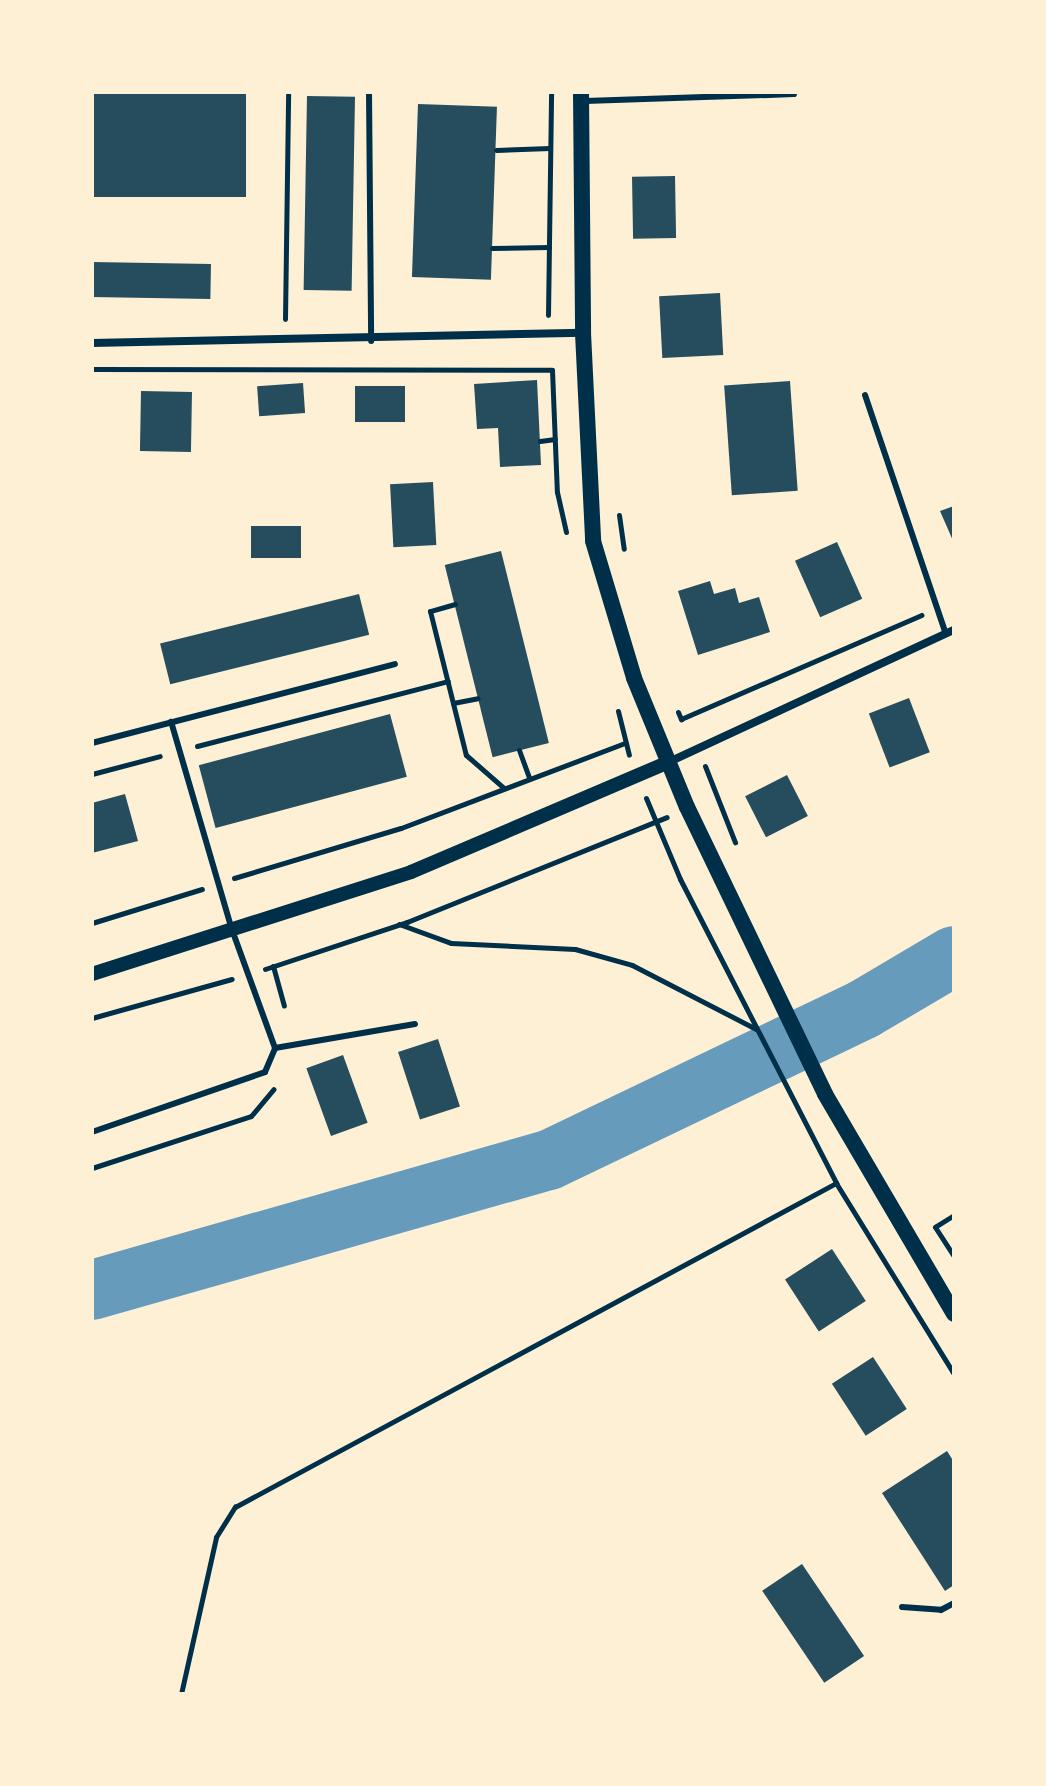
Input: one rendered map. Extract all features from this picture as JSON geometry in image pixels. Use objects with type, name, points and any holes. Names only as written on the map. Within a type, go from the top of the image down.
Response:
[{"type":"main road","points":[[581,96],[583,333],[593,541],[634,678],[669,762],[825,1094],[954,1314]]},
{"type":"street","points":[[92,343],[371,341],[583,333]]},
{"type":"street","points":[[92,974],[411,872],[669,762],[950,632]]},
{"type":"lane","points":[[369,92],[371,341]]},
{"type":"lane","points":[[581,96],[794,94]]},
{"type":"lane","points":[[865,395],[937,608],[950,632]]},
{"type":"lane","points":[[92,743],[395,664]]},
{"type":"lane","points":[[92,1132],[265,1072],[275,1048],[232,930],[171,722]]},
{"type":"lane","points":[[275,1048],[415,1024]]},
{"type":"lane","points":[[902,1607],[941,1610],[954,1603]]},
{"type":"path","points":[[284,342],[288,92]]},
{"type":"path","points":[[551,92],[548,335],[557,492],[569,547]]},
{"type":"path","points":[[496,150],[550,148]]},
{"type":"path","points":[[492,248],[549,247]]},
{"type":"path","points":[[92,369],[552,370]]},
{"type":"path","points":[[540,441],[555,439]]},
{"type":"path","points":[[455,604],[430,611],[466,755],[504,788]]},
{"type":"path","points":[[681,719],[937,608]]},
{"type":"path","points":[[92,774],[448,681]]},
{"type":"path","points":[[453,703],[478,698]]},
{"type":"path","points":[[92,923],[401,828],[624,743],[614,699]]},
{"type":"path","points":[[519,750],[529,778]]},
{"type":"path","points":[[92,1018],[250,974],[399,924],[657,823],[758,1032],[836,1183],[954,1374]]},
{"type":"path","points":[[399,924],[451,943],[575,949],[632,965],[758,1032]]},
{"type":"path","points":[[181,1694],[216,1537],[235,1507],[836,1183]]},
{"type":"path","points":[[954,1215],[935,1227],[954,1256]]},
{"type":"building","points":[[92,92],[246,92],[246,197],[92,197]]},
{"type":"building","points":[[307,96],[355,97],[352,291],[304,290]]},
{"type":"building","points":[[418,104],[497,107],[491,280],[412,277]]},
{"type":"building","points":[[675,176],[676,238],[633,239],[632,177]]},
{"type":"building","points":[[92,262],[211,264],[210,299],[92,297]]},
{"type":"building","points":[[720,293],[723,355],[662,358],[659,296]]},
{"type":"building","points":[[537,380],[541,465],[500,467],[498,428],[477,429],[474,384]]},
{"type":"building","points":[[790,381],[798,491],[732,495],[724,386]]},
{"type":"building","points":[[303,383],[305,413],[259,416],[257,386]]},
{"type":"building","points":[[355,386],[405,386],[405,422],[355,422]]},
{"type":"building","points":[[141,391],[192,392],[191,452],[140,451]]},
{"type":"building","points":[[433,482],[436,545],[393,547],[390,484]]},
{"type":"building","points":[[954,506],[954,543],[940,511]]},
{"type":"building","points":[[251,526],[301,526],[301,558],[251,558]]},
{"type":"building","points":[[837,542],[862,599],[820,617],[795,561]]},
{"type":"building","points":[[501,551],[549,743],[493,757],[445,565]]},
{"type":"building","points":[[710,581],[714,594],[735,588],[739,603],[759,597],[770,632],[698,655],[678,591]]},
{"type":"building","points":[[359,594],[369,635],[170,684],[160,644]]},
{"type":"building","points":[[909,698],[930,752],[890,768],[869,713]]},
{"type":"building","points":[[390,714],[407,777],[216,828],[199,765]]},
{"type":"building","points":[[787,775],[808,816],[766,837],[745,796]]},
{"type":"building","points":[[125,794],[138,841],[92,853],[92,803]]},
{"type":"building","points":[[438,1039],[460,1107],[420,1120],[398,1052]]},
{"type":"building","points":[[343,1055],[368,1123],[331,1136],[306,1068]]},
{"type":"building","points":[[832,1249],[866,1301],[819,1331],[785,1279]]},
{"type":"building","points":[[873,1357],[907,1409],[866,1436],[832,1384]]},
{"type":"building","points":[[947,1451],[954,1462],[954,1585],[945,1591],[882,1493]]},
{"type":"building","points":[[802,1564],[864,1656],[824,1683],[762,1591]]},
{"type":"waterway","points":[[92,1290],[549,1160],[864,1009],[954,956]]}]
